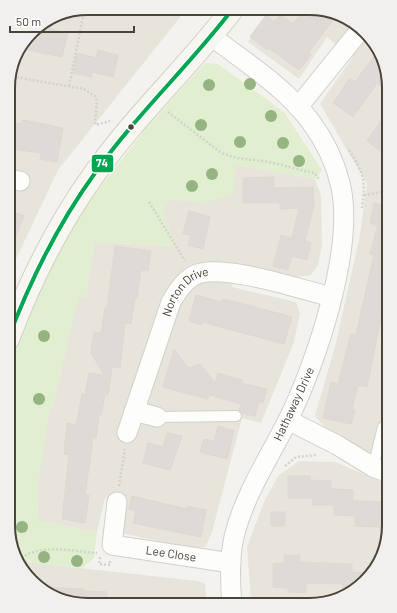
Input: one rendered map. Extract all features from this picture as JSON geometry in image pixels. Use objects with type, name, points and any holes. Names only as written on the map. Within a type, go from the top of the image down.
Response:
[{"type":"street","points":[[15,322],[30,284],[76,202],[95,173],[154,101],[211,36],[226,15]]},
{"type":"street","points":[[298,107],[357,33]]},
{"type":"street","name":"Hathaway Drive","points":[[211,36],[256,70],[298,107],[311,122],[327,150],[340,184],[343,200],[344,224],[341,251],[331,298],[315,357],[288,420],[253,487],[241,514],[234,538],[231,563],[232,598]]},
{"type":"street","name":"Norton Drive","points":[[127,433],[171,302],[182,286],[193,276],[211,272],[234,274],[331,298]]},
{"type":"street","points":[[134,411],[157,417]]},
{"type":"street","points":[[288,420],[332,442],[381,470]]},
{"type":"street","points":[[111,553],[116,502]]},
{"type":"street","name":"Lee Close","points":[[111,553],[231,563]]},
{"type":"lane","points":[[157,417],[236,416]]},
{"type":"lane","points":[[381,470],[382,448]]},
{"type":"path","points":[[69,86],[83,15]]},
{"type":"path","points":[[16,77],[84,89],[96,97],[96,125],[112,120]]},
{"type":"path","points":[[154,101],[220,152],[238,159],[262,161],[315,173]]},
{"type":"path","points":[[343,200],[382,192]]},
{"type":"path","points":[[149,202],[193,276]]},
{"type":"path","points":[[116,502],[127,433]]},
{"type":"path","points":[[280,470],[296,457],[324,455]]},
{"type":"path","points":[[23,557],[34,551],[46,549],[100,553],[99,564],[110,565],[111,553]]},
{"type":"shaded area","points":[[182,15],[58,170],[15,261],[15,88],[19,65],[27,48],[36,36],[48,27],[74,16]]},
{"type":"shaded area","points":[[267,15],[309,15],[328,18],[345,25],[361,36],[372,52],[381,74],[382,461],[326,429],[315,416],[336,343],[360,235],[367,184],[320,104],[352,58],[327,37],[299,79],[248,42]]},
{"type":"shaded area","points":[[236,165],[315,179],[321,195],[322,246],[318,265],[311,275],[297,277],[237,264],[232,287],[296,302],[300,313],[294,342],[261,423],[242,418],[212,532],[206,546],[199,548],[172,544],[122,533],[125,503],[105,498],[97,532],[38,521],[37,487],[49,411],[52,409],[78,298],[86,298],[94,242],[174,246],[163,211],[169,199],[204,203]]},
{"type":"shaded area","points":[[299,461],[335,462],[382,482],[381,539],[372,561],[361,577],[345,588],[323,597],[251,598],[247,547],[264,502],[278,476]]},
{"type":"shaded area","points":[[26,562],[198,581],[205,584],[206,598],[79,597],[60,592],[44,583],[36,577]]},
{"type":"green space","points":[[205,63],[218,64],[284,112],[322,170],[315,179],[236,165],[233,195],[204,203],[169,199],[163,211],[175,246],[94,242],[86,298],[78,298],[52,410],[49,411],[37,487],[38,521],[97,532],[94,558],[82,568],[26,562],[16,539],[15,525],[15,342],[43,276],[81,212],[148,126]]},
{"type":"building","points":[[266,15],[274,22],[280,15],[293,24],[300,15],[318,16],[328,18],[332,21],[308,53],[311,55],[299,70],[269,48],[267,50],[250,37]]},
{"type":"building","points":[[52,25],[51,29],[68,33],[62,57],[26,50],[36,36]]},
{"type":"building","points":[[98,50],[118,55],[113,77],[92,72],[92,77],[73,73],[77,53],[96,58]]},
{"type":"building","points":[[374,56],[381,74],[382,85],[377,83],[353,117],[333,103],[350,78],[355,82]]},
{"type":"building","points":[[23,120],[63,128],[57,162],[40,159],[41,153],[15,149],[17,123],[22,124]]},
{"type":"building","points":[[381,121],[382,152],[367,141]]},
{"type":"building","points":[[274,177],[274,188],[313,187],[314,206],[305,241],[311,243],[307,260],[292,256],[288,270],[273,266],[281,235],[292,238],[299,208],[280,209],[280,203],[243,203],[243,178]]},
{"type":"building","points":[[374,203],[382,205],[382,313],[367,387],[358,385],[352,409],[355,410],[351,424],[323,418],[331,382],[338,384],[351,334],[356,335],[374,255],[370,254],[378,225],[370,223]]},
{"type":"building","points":[[189,211],[210,217],[203,249],[188,245],[191,235],[183,234]]},
{"type":"building","points":[[15,212],[24,216],[15,238]]},
{"type":"building","points":[[115,246],[151,251],[148,271],[141,270],[131,324],[125,323],[120,368],[112,367],[108,395],[105,394],[101,415],[99,415],[96,438],[93,438],[85,495],[89,495],[85,523],[62,519],[69,455],[64,454],[67,423],[76,425],[82,394],[85,395],[89,373],[104,375],[91,353],[94,332],[101,333],[105,308],[107,308]]},
{"type":"building","points":[[196,295],[221,302],[222,299],[244,304],[292,317],[284,344],[202,322],[201,325],[189,321]]},
{"type":"building","points":[[174,349],[188,368],[200,364],[215,383],[218,373],[242,380],[241,383],[267,389],[263,403],[259,401],[255,416],[242,413],[239,410],[241,404],[209,395],[208,399],[163,387]]},
{"type":"building","points":[[218,426],[234,431],[227,459],[200,452],[204,439],[214,441]]},
{"type":"building","points":[[167,433],[182,436],[170,470],[143,463],[148,443],[163,447]]},
{"type":"building","points":[[288,476],[310,476],[310,480],[331,481],[331,489],[353,490],[353,501],[382,502],[381,527],[355,526],[355,516],[334,515],[334,505],[312,505],[313,498],[288,498]]},
{"type":"building","points":[[132,496],[187,509],[187,506],[206,510],[201,537],[133,523],[136,511],[129,509]]},
{"type":"building","points":[[271,512],[285,512],[285,526],[271,526]]},
{"type":"building","points":[[284,555],[300,555],[300,562],[352,564],[352,572],[364,573],[361,577],[343,589],[343,584],[306,583],[306,593],[288,592],[288,588],[273,587],[273,563],[284,563]]},
{"type":"building","points":[[51,588],[83,589],[83,591],[107,592],[107,598],[88,598],[69,595]]},
{"type":"transit line","name":"74","points":[[15,322],[35,274],[46,253],[69,212],[95,173],[128,131],[228,15]]}]
